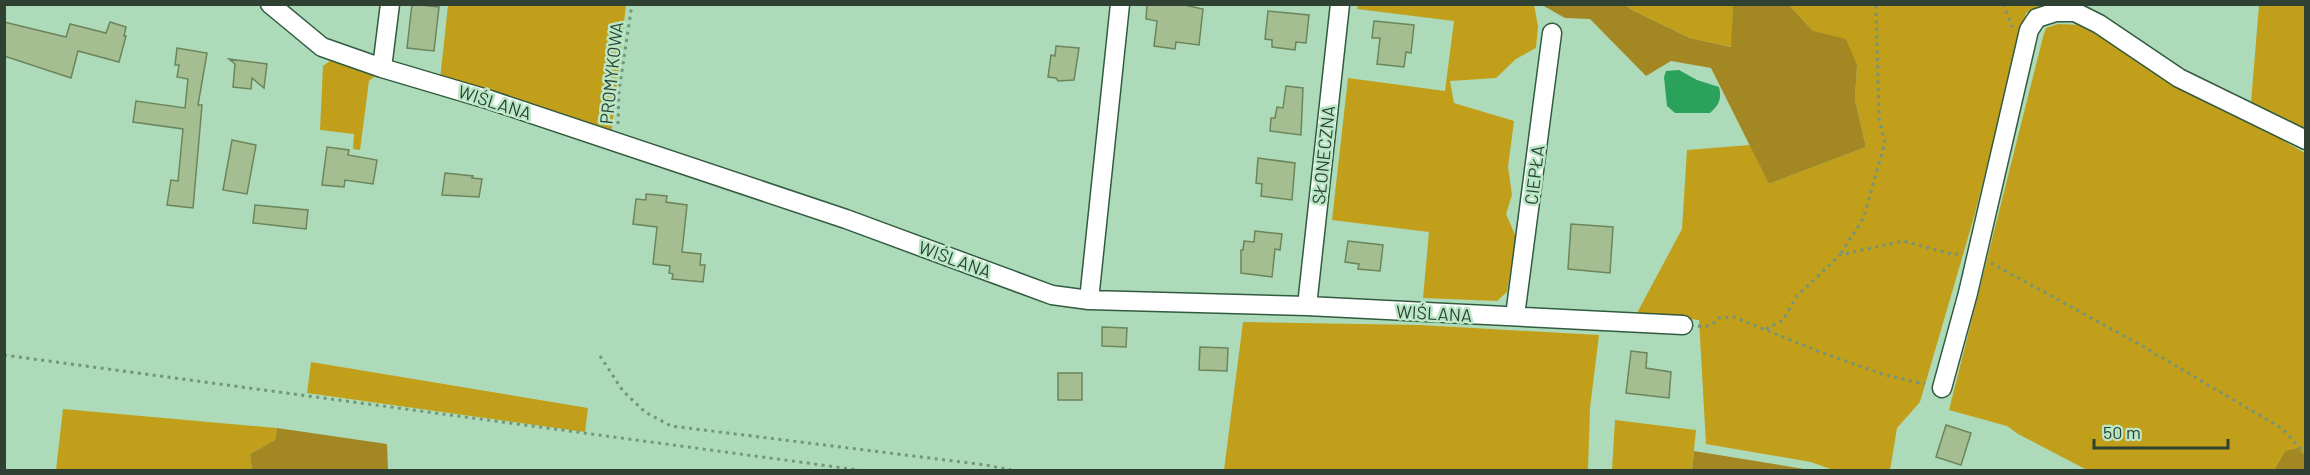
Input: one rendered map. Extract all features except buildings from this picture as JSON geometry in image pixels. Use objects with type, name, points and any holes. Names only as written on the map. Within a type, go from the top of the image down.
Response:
[{"type":"street","name":"WIŚLANA","points":[[270,4],[322,46],[382,68],[490,100],[846,219],[1052,295],[1089,300],[1307,306],[1683,325]]},
{"type":"street","points":[[382,68],[390,4]]},
{"type":"street","points":[[1089,300],[1120,4]]},
{"type":"street","name":"SŁONECZNA","points":[[1307,306],[1340,4]]},
{"type":"street","points":[[1942,388],[1977,255],[2029,30],[2037,18],[2056,12],[2075,12],[2098,24],[2179,78],[2306,140]]},
{"type":"street","name":"CIEPŁA","points":[[1515,316],[1552,33]]},
{"type":"path","name":"PROMYKOWA","points":[[618,144],[620,91],[632,4]]},
{"type":"path","points":[[1766,330],[1783,320],[1797,296],[1840,255],[1863,219],[1885,143],[1879,118],[1876,4]]},
{"type":"path","points":[[1840,255],[1903,241],[1955,255],[1968,249],[2137,343],[2283,429],[2306,455]]},
{"type":"path","points":[[1683,325],[1706,327],[1719,318],[1734,317],[1815,351],[1885,375],[1942,388]]},
{"type":"path","points":[[4,355],[859,471]]},
{"type":"path","points":[[600,356],[622,391],[645,412],[671,426],[986,465],[1011,471]]},
{"type":"shaded area","points":[[448,5],[626,5],[611,136],[440,80]]},
{"type":"shaded area","points":[[1358,5],[1534,5],[1538,26],[1536,48],[1516,59],[1496,78],[1450,81],[1454,103],[1514,121],[1508,167],[1512,195],[1506,214],[1516,237],[1507,292],[1497,301],[1423,298],[1429,232],[1332,220],[1348,78],[1445,91],[1454,21],[1357,9]]},
{"type":"shaded area","points":[[1542,5],[1625,5],[1690,38],[1731,47],[1733,5],[1789,5],[1813,31],[1846,39],[1857,65],[1855,100],[1866,147],[1769,184],[1711,68],[1671,61],[1646,76],[1590,19],[1565,18]]},
{"type":"shaded area","points":[[1625,5],[1733,5],[1732,47],[1690,38]]},
{"type":"shaded area","points":[[1789,5],[2045,5],[2026,13],[1974,217],[1920,402],[1897,428],[1890,470],[1833,470],[1811,462],[1706,444],[1699,320],[1637,313],[1682,229],[1687,150],[1750,145],[1769,184],[1866,147],[1855,100],[1857,65],[1813,31]]},
{"type":"shaded area","points":[[2259,5],[2305,5],[2305,133],[2251,103]]},
{"type":"shaded area","points":[[2058,24],[2082,25],[2305,153],[2305,456],[2298,449],[2285,451],[2274,470],[2087,470],[2007,426],[1949,410],[2043,37],[2046,28]]},
{"type":"shaded area","points":[[334,58],[377,74],[369,81],[360,150],[353,149],[354,134],[320,130],[323,66]]},
{"type":"shaded area","points":[[1679,70],[1697,80],[1719,87],[1719,102],[1710,113],[1675,113],[1667,106],[1664,77],[1666,71]]},
{"type":"shaded area","points":[[1243,322],[1420,325],[1599,335],[1590,408],[1588,470],[1224,470]]},
{"type":"shaded area","points":[[311,362],[588,408],[585,432],[307,393]]},
{"type":"shaded area","points":[[63,409],[277,428],[275,440],[250,454],[252,470],[56,470]]},
{"type":"shaded area","points":[[1615,420],[1696,430],[1692,470],[1612,470]]},
{"type":"shaded area","points":[[277,428],[387,444],[388,470],[252,470],[250,454],[275,440]]},
{"type":"shaded area","points":[[2298,448],[2305,456],[2305,470],[2274,470],[2285,451]]},
{"type":"shaded area","points":[[1694,451],[1810,470],[1692,470]]}]
